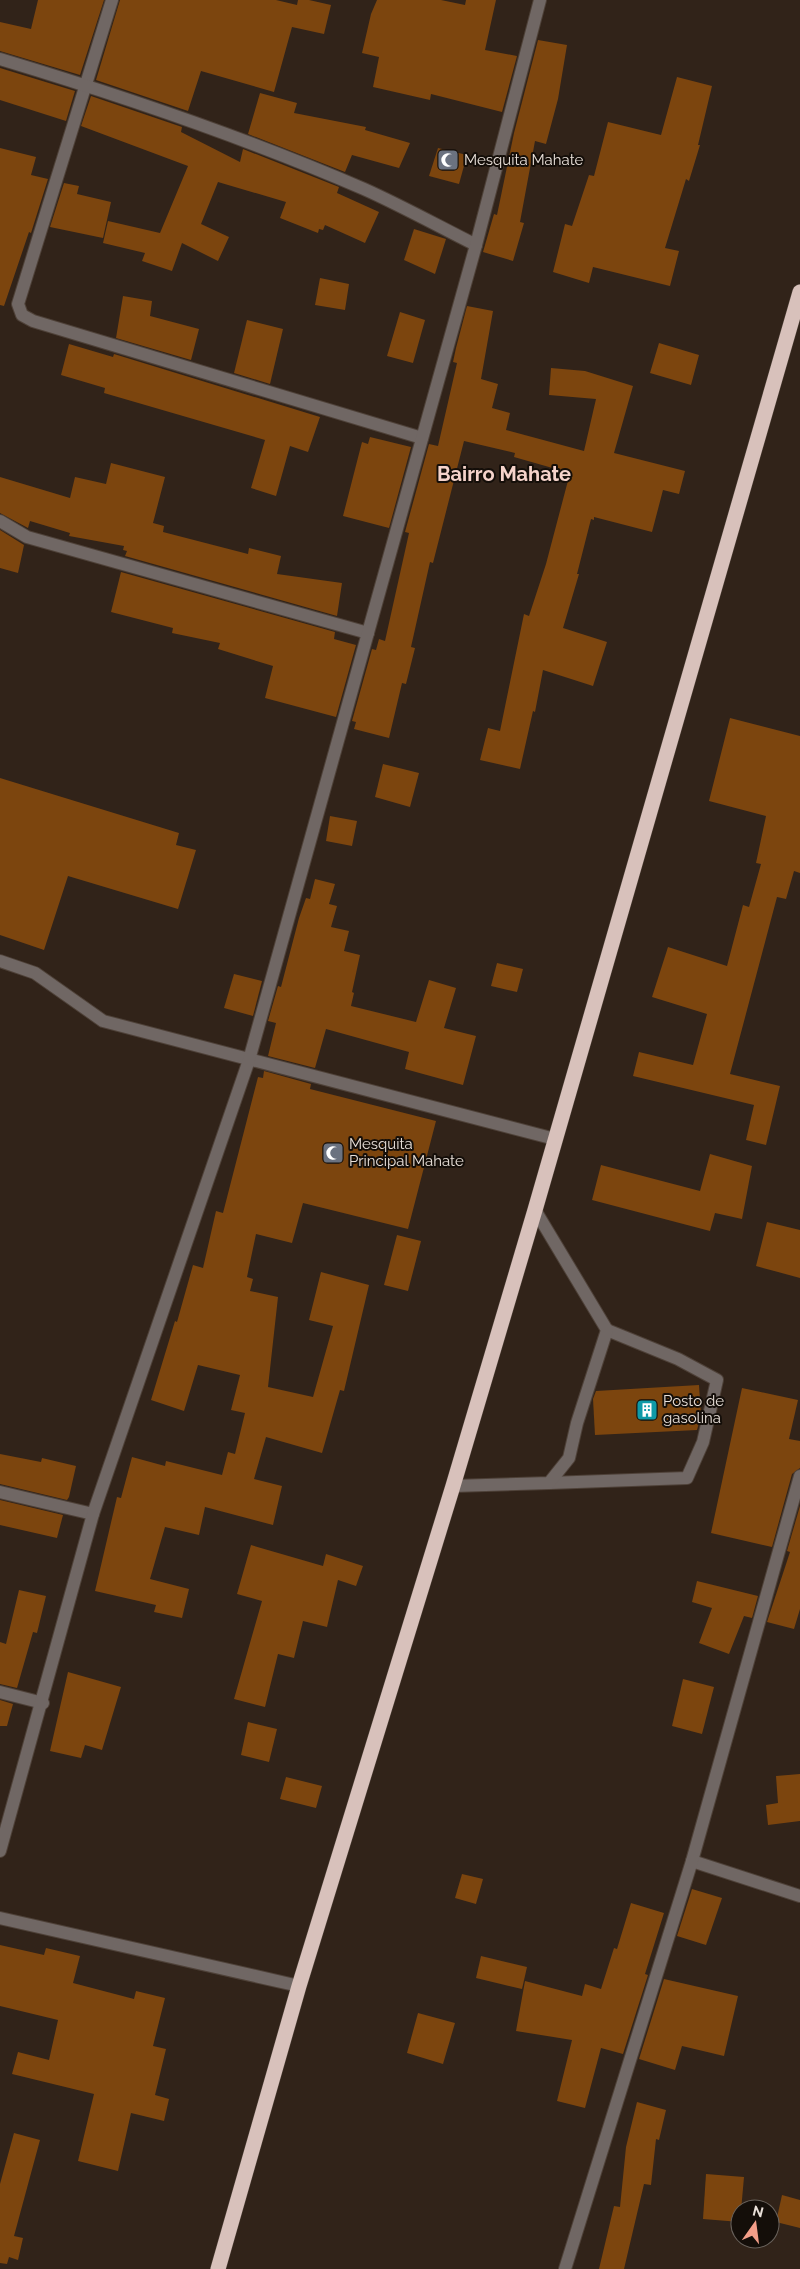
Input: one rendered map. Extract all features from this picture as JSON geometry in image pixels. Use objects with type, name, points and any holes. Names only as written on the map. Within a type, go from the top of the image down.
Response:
[{"type":"highway","points":[[218,2269],[298,1986],[453,1486],[535,1210],[800,292]]},
{"type":"street","points":[[112,0],[18,304],[22,315],[33,321],[422,438]]},
{"type":"street","points":[[0,1852],[93,1514],[249,1060],[476,245],[540,0]]},
{"type":"street","points":[[0,59],[87,85],[364,190],[476,245]]},
{"type":"street","points":[[0,520],[27,537],[368,632]]},
{"type":"street","points":[[0,960],[36,973],[103,1021],[555,1139]]},
{"type":"street","points":[[453,1486],[687,1478],[703,1442],[717,1380],[678,1358],[607,1330],[535,1210]]},
{"type":"street","points":[[549,1483],[569,1458],[577,1423],[607,1330]]},
{"type":"street","points":[[565,2269],[692,1861],[800,1476]]},
{"type":"street","points":[[0,1492],[93,1514]]},
{"type":"street","points":[[0,1692],[42,1703]]},
{"type":"street","points":[[692,1861],[800,1896]]},
{"type":"street","points":[[0,1918],[298,1986]]},
{"type":"building","points":[[38,0],[104,0],[80,75],[0,51],[0,22],[31,29]]},
{"type":"building","points":[[120,0],[276,0],[297,5],[298,0],[309,0],[331,5],[324,34],[292,27],[274,92],[201,71],[188,111],[96,80]]},
{"type":"building","points":[[377,0],[441,0],[465,5],[466,0],[496,0],[485,50],[517,56],[502,112],[431,94],[430,100],[373,87],[379,57],[362,53],[371,14]]},
{"type":"building","points":[[538,40],[567,45],[558,99],[546,144],[535,141],[520,222],[524,223],[513,261],[483,252],[494,214],[497,215],[514,133]]},
{"type":"building","points":[[0,68],[75,91],[66,121],[0,100]]},
{"type":"building","points":[[677,77],[712,86],[698,145],[700,145],[689,181],[686,179],[665,248],[679,251],[670,286],[593,267],[589,283],[553,272],[565,224],[572,226],[589,175],[594,176],[608,122],[661,135]]},
{"type":"building","points":[[260,93],[297,103],[294,113],[366,127],[365,130],[410,143],[399,168],[352,155],[345,172],[248,134]]},
{"type":"building","points":[[91,96],[182,127],[181,132],[240,162],[243,149],[339,187],[337,193],[379,212],[365,243],[325,225],[323,230],[319,229],[318,233],[280,218],[286,202],[218,182],[201,224],[229,237],[218,261],[182,243],[172,271],[142,261],[145,253],[103,243],[108,221],[160,233],[188,166],[81,126]]},
{"type":"building","points":[[0,148],[36,157],[31,175],[48,179],[31,233],[29,232],[4,306],[0,305]]},
{"type":"building","points":[[438,148],[467,155],[459,184],[429,176]]},
{"type":"building","points":[[64,183],[79,186],[77,194],[111,202],[103,238],[50,227]]},
{"type":"building","points":[[414,229],[446,239],[435,274],[404,260]]},
{"type":"building","points":[[320,278],[349,284],[345,310],[315,305]]},
{"type":"building","points":[[123,296],[152,301],[150,316],[199,329],[191,360],[116,338]]},
{"type":"building","points":[[467,306],[493,311],[481,379],[498,384],[492,408],[510,413],[506,430],[584,451],[596,399],[549,395],[551,368],[585,371],[633,386],[614,453],[685,471],[679,494],[663,490],[652,532],[594,517],[594,520],[591,519],[577,574],[579,574],[563,628],[607,642],[593,686],[543,670],[535,712],[533,711],[520,769],[480,760],[488,728],[500,731],[524,614],[529,616],[546,564],[570,473],[514,457],[515,453],[464,441],[433,563],[430,562],[411,647],[415,648],[406,684],[402,683],[389,738],[354,729],[356,722],[352,721],[372,649],[376,650],[379,639],[385,641],[409,533],[405,532],[429,444],[438,446],[457,363],[453,362]]},
{"type":"building","points":[[400,312],[425,320],[413,363],[387,356]]},
{"type":"building","points":[[247,320],[283,329],[270,384],[234,373]]},
{"type":"building","points":[[659,343],[699,355],[691,385],[650,373]]},
{"type":"building","points":[[69,344],[113,357],[114,354],[320,417],[308,452],[290,446],[276,496],[251,488],[265,440],[104,393],[105,388],[61,375]]},
{"type":"building","points":[[370,437],[411,447],[389,528],[343,516],[362,442],[368,444]]},
{"type":"building","points":[[111,463],[165,477],[153,523],[164,526],[163,532],[248,554],[249,548],[281,556],[277,574],[342,583],[337,616],[125,556],[127,551],[123,550],[124,546],[69,536],[70,533],[30,521],[28,528],[0,513],[0,477],[70,498],[75,477],[106,484]]},
{"type":"building","points":[[0,530],[24,545],[18,573],[0,568]]},
{"type":"building","points":[[121,572],[335,632],[334,639],[356,645],[336,717],[265,698],[273,666],[218,649],[220,643],[172,633],[173,628],[111,612]]},
{"type":"building","points":[[730,718],[800,736],[800,873],[794,871],[786,899],[777,897],[730,1074],[780,1086],[766,1145],[746,1140],[754,1105],[633,1076],[639,1052],[693,1065],[707,1014],[652,997],[668,947],[727,966],[743,905],[749,907],[761,864],[756,863],[766,816],[709,801]]},
{"type":"building","points":[[383,764],[419,773],[410,807],[375,797]]},
{"type":"building","points":[[0,778],[179,833],[176,845],[196,850],[178,909],[68,876],[44,950],[0,935]]},
{"type":"building","points":[[330,816],[357,821],[352,846],[326,841]]},
{"type":"building","points":[[315,879],[335,884],[329,904],[337,906],[331,927],[349,931],[344,951],[360,955],[351,1006],[416,1022],[429,980],[456,988],[444,1028],[476,1036],[463,1085],[405,1069],[409,1052],[326,1029],[315,1068],[268,1056],[276,1023],[268,1021],[278,986],[281,987],[299,918],[306,898],[310,899]]},
{"type":"building","points":[[497,963],[523,969],[517,992],[491,986]]},
{"type":"building","points":[[234,974],[262,981],[253,1016],[224,1008]]},
{"type":"building","points":[[264,1071],[311,1084],[310,1089],[436,1121],[408,1229],[303,1203],[292,1243],[256,1234],[247,1277],[253,1279],[250,1291],[278,1297],[268,1387],[313,1397],[333,1326],[309,1320],[321,1272],[369,1285],[344,1391],[340,1390],[322,1453],[266,1437],[254,1479],[282,1486],[273,1525],[205,1507],[199,1535],[165,1527],[150,1579],[189,1589],[182,1618],[154,1612],[156,1605],[95,1591],[117,1497],[121,1498],[132,1457],[165,1466],[166,1461],[222,1475],[228,1452],[235,1454],[245,1413],[231,1410],[240,1375],[198,1365],[184,1411],[151,1400],[175,1321],[177,1322],[193,1265],[203,1268],[216,1211],[223,1213],[258,1077],[263,1078]]},
{"type":"building","points":[[710,1154],[752,1166],[742,1219],[715,1213],[710,1231],[592,1200],[601,1165],[700,1191]]},
{"type":"building","points":[[767,1222],[800,1230],[800,1278],[756,1266]]},
{"type":"building","points":[[397,1235],[421,1241],[408,1291],[384,1285]]},
{"type":"building","name":"Posto de gasolina","points":[[699,1385],[701,1415],[697,1430],[595,1435],[593,1399],[596,1391]]},
{"type":"building","points":[[742,1388],[798,1400],[789,1439],[800,1441],[800,1468],[792,1474],[772,1547],[711,1533]]},
{"type":"building","points":[[0,1454],[41,1462],[42,1458],[76,1466],[69,1497],[67,1500],[0,1484]]},
{"type":"building","points":[[0,1500],[63,1515],[57,1538],[0,1525]]},
{"type":"building","points":[[800,1506],[800,1609],[794,1629],[767,1622],[790,1552],[787,1551]]},
{"type":"building","points":[[251,1545],[323,1566],[326,1554],[363,1566],[356,1586],[338,1580],[327,1627],[303,1621],[294,1658],[278,1654],[265,1707],[234,1699],[262,1601],[237,1594]]},
{"type":"building","points":[[697,1581],[758,1596],[752,1618],[744,1616],[729,1654],[699,1643],[712,1608],[692,1602]]},
{"type":"building","points":[[19,1590],[46,1596],[37,1633],[33,1632],[17,1688],[0,1684],[0,1642],[6,1644]]},
{"type":"building","points":[[68,1672],[121,1687],[102,1750],[85,1745],[81,1758],[50,1751]]},
{"type":"building","points":[[683,1679],[714,1687],[702,1734],[672,1726]]},
{"type":"building","points":[[0,1700],[13,1704],[7,1726],[0,1726]]},
{"type":"building","points":[[248,1722],[277,1729],[269,1762],[241,1755]]},
{"type":"building","points":[[800,1774],[800,1821],[768,1825],[766,1805],[778,1803],[776,1776]]},
{"type":"building","points":[[286,1777],[322,1786],[316,1808],[280,1799]]},
{"type":"building","points":[[462,1874],[483,1879],[476,1904],[455,1898]]},
{"type":"building","points":[[692,1889],[722,1898],[706,1945],[677,1936]]},
{"type":"building","points":[[631,1903],[664,1913],[645,1974],[648,1975],[623,2054],[601,2048],[585,2108],[557,2101],[572,2040],[516,2031],[525,1981],[582,1996],[585,1984],[601,1989],[614,1948],[617,1949]]},
{"type":"building","points":[[0,1945],[44,1955],[46,1948],[80,1956],[73,1983],[134,1999],[136,1991],[165,1998],[153,2046],[166,2049],[155,2095],[169,2099],[164,2121],[131,2113],[118,2171],[78,2161],[94,2094],[12,2074],[18,2052],[49,2060],[58,2020],[0,2006]]},
{"type":"building","points":[[481,1956],[527,1967],[522,1989],[476,1978]]},
{"type":"building","points":[[664,1979],[738,1996],[724,2056],[682,2046],[675,2070],[639,2059]]},
{"type":"building","points":[[418,2013],[455,2023],[443,2064],[407,2053]]},
{"type":"building","points":[[637,2102],[666,2110],[659,2140],[656,2139],[651,2185],[644,2184],[624,2269],[599,2269],[614,2206],[620,2207],[626,2147]]},
{"type":"building","points":[[14,2133],[40,2140],[14,2236],[23,2238],[18,2260],[9,2257],[7,2264],[0,2263],[0,2184]]},
{"type":"building","points":[[706,2174],[744,2177],[742,2199],[730,2199],[730,2221],[703,2219]]},
{"type":"building","points":[[782,2195],[800,2200],[800,2228],[780,2223]]},
{"type":"place","name":"Mesquita Mahate","points":[[448,160]]},
{"type":"place","name":"Mesquita Principal Mahate","points":[[333,1153]]},
{"type":"place","name":"Posto de gasolina","points":[[647,1410]]},
{"type":"district","name":"Bairro Mahate","points":[[504,474]]}]
